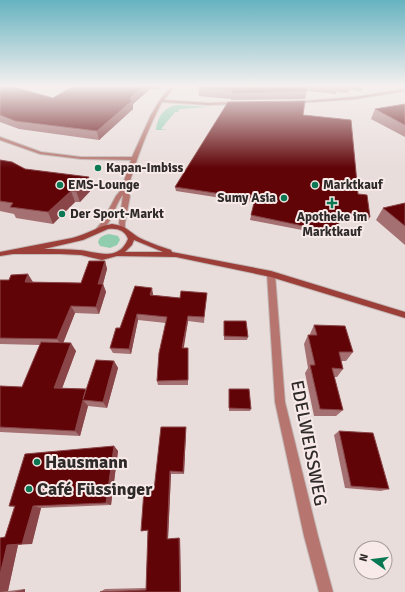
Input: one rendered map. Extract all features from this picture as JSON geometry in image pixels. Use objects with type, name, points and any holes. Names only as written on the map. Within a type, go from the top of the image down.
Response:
[{"type":"main road","points":[[0,254],[82,238],[99,229],[112,227],[123,229],[141,242],[176,255],[271,274],[405,315]]},
{"type":"main road","points":[[88,252],[84,244],[89,234]]},
{"type":"main road","points":[[118,254],[129,244],[131,240],[130,235]]},
{"type":"main road","points":[[10,252],[88,252],[97,257],[118,254],[176,255]]},
{"type":"street","points":[[99,229],[105,222],[118,196],[124,192],[134,159],[154,113]]},
{"type":"street","points":[[0,138],[40,153],[82,158],[134,159]]},
{"type":"street","points":[[123,229],[122,223],[127,196],[124,192]]},
{"type":"street","name":"EDELWEISSWEG","points":[[271,274],[280,402],[311,536],[326,592]]},
{"type":"green space","points":[[162,113],[174,113],[161,129],[168,130],[156,130],[158,121]]},
{"type":"green space","points":[[109,234],[118,236],[120,240],[117,245],[110,248],[100,246],[98,242],[100,238]]},
{"type":"building","points":[[0,113],[118,113],[97,131],[15,121],[0,115]]},
{"type":"building","points":[[221,113],[303,113],[303,115],[351,120],[358,194],[367,195],[370,217],[338,212],[339,230],[303,226],[251,215],[255,199],[175,187]]},
{"type":"building","points":[[382,113],[405,113],[405,125]]},
{"type":"building","points":[[0,160],[12,162],[25,169],[89,177],[76,191],[71,191],[48,212],[10,207],[13,203],[0,201]]},
{"type":"building","points":[[405,203],[405,226],[383,208]]},
{"type":"building","points":[[89,261],[105,261],[98,284],[103,284],[96,307],[71,306],[57,339],[0,338],[0,280],[9,280],[11,275],[28,274],[25,282],[81,283]]},
{"type":"building","points":[[135,286],[152,288],[150,295],[180,298],[181,291],[207,293],[204,317],[188,316],[182,348],[188,348],[188,380],[157,381],[159,353],[167,317],[137,314],[129,349],[110,348],[116,328],[120,328]]},
{"type":"building","points":[[224,321],[246,321],[248,337],[224,336]]},
{"type":"building","points":[[314,325],[345,326],[353,352],[339,352],[343,369],[332,368],[343,410],[320,409],[310,365],[315,365],[308,335],[317,335]]},
{"type":"building","points":[[41,342],[71,343],[54,388],[86,389],[83,399],[96,360],[114,361],[103,402],[83,400],[75,431],[0,427],[0,386],[22,387]]},
{"type":"building","points":[[229,389],[249,389],[251,409],[229,408]]},
{"type":"building","points":[[161,427],[186,427],[183,472],[170,471],[167,539],[179,538],[180,592],[100,592],[146,590],[148,530],[141,531],[144,490],[154,490]]},
{"type":"building","points":[[339,431],[373,433],[389,489],[351,486]]},
{"type":"building","points":[[114,446],[106,503],[33,506],[22,544],[7,545],[0,575],[0,538],[5,537],[15,506],[9,506],[25,454]]},
{"type":"place","name":"Kapan-Imbiss","points":[[98,168]]},
{"type":"place","name":"EMS-Lounge","points":[[60,185]]},
{"type":"place","name":"Marktkauf","points":[[315,185]]},
{"type":"place","name":"Sumy Asia","points":[[284,198]]},
{"type":"place","name":"Apotheke im Marktkauf","points":[[332,203]]},
{"type":"place","name":"Der Sport-Markt","points":[[62,214]]},
{"type":"place","name":"Hausmann","points":[[37,462]]},
{"type":"place","name":"Café Füssinger","points":[[29,489]]}]
